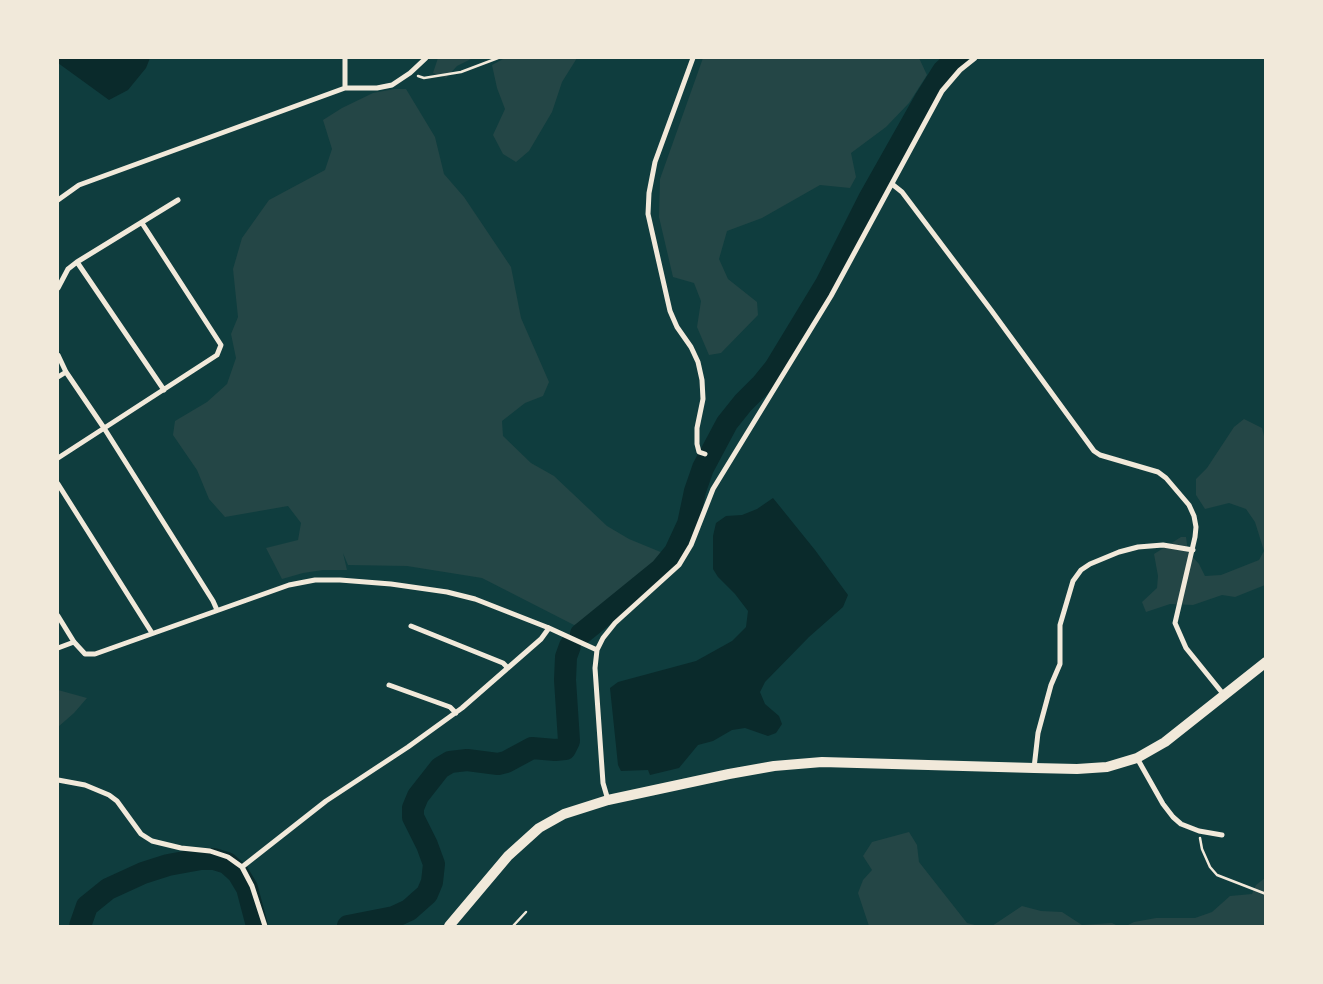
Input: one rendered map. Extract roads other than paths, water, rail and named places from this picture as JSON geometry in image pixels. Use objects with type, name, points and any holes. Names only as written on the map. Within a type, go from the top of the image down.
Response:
[{"type":"main road","points":[[449,926],[508,856],[539,828],[564,814],[608,800],[774,766],[822,762],[1077,769],[1107,767],[1137,758],[1165,742],[1266,662]]},
{"type":"street","points":[[344,58],[345,88]]},
{"type":"street","points":[[58,200],[79,185],[345,88],[377,88],[392,84],[410,73],[426,58]]},
{"type":"street","points":[[693,58],[655,162],[649,193],[648,214],[670,311],[677,327],[691,347],[698,362],[702,380],[703,399],[697,428],[697,444],[699,452],[705,454]]},
{"type":"street","points":[[608,800],[604,783],[595,668],[597,650],[603,638],[615,623],[679,565],[691,545],[713,489],[831,296],[942,91],[960,70],[975,58]]},
{"type":"street","points":[[892,184],[902,192],[950,255],[1094,451],[1100,456],[1158,472],[1182,495],[1194,516],[1196,527],[1193,550],[1175,623],[1186,648],[1224,695]]},
{"type":"street","points":[[58,288],[68,269],[77,262],[178,200]]},
{"type":"street","points":[[58,458],[217,355],[221,345],[142,223]]},
{"type":"street","points":[[77,262],[164,390]]},
{"type":"street","points":[[58,355],[66,372],[104,428],[217,610]]},
{"type":"street","points":[[58,377],[66,372]]},
{"type":"street","points":[[58,484],[152,633]]},
{"type":"street","points":[[1034,768],[1038,733],[1051,685],[1060,664],[1060,626],[1073,581],[1081,570],[1090,564],[1138,546],[1163,545],[1193,550]]},
{"type":"street","points":[[58,616],[74,642],[85,654],[95,654],[289,584],[315,580],[340,580],[391,584],[475,598],[597,650]]},
{"type":"street","points":[[411,626],[504,663],[508,668]]},
{"type":"street","points":[[242,867],[326,801],[408,748],[456,713],[541,639],[548,628]]},
{"type":"street","points":[[58,648],[74,642]]},
{"type":"street","points":[[389,685],[450,707],[456,713]]},
{"type":"street","points":[[1137,758],[1163,804],[1173,817],[1181,824],[1199,831],[1222,835]]},
{"type":"street","points":[[58,780],[85,785],[109,795],[117,801],[141,834],[152,841],[181,848],[210,851],[228,857],[242,867],[252,886],[265,926]]},
{"type":"waterway","points":[[581,634],[661,569],[675,552],[688,524],[695,491],[703,468],[727,423],[775,368],[826,284],[869,199],[926,98],[943,71],[957,58]]},
{"type":"waterway","points":[[348,926],[394,917],[409,910],[427,894],[432,882],[434,864],[413,817],[413,808],[418,796],[440,768],[450,762],[467,760],[498,764],[506,762],[532,748],[565,749],[569,741],[565,680],[566,657],[570,646]]},
{"type":"waterway","points":[[80,926],[87,906],[108,889],[143,873],[168,865],[201,859],[214,859],[227,863],[238,873],[247,888],[257,926]]}]
